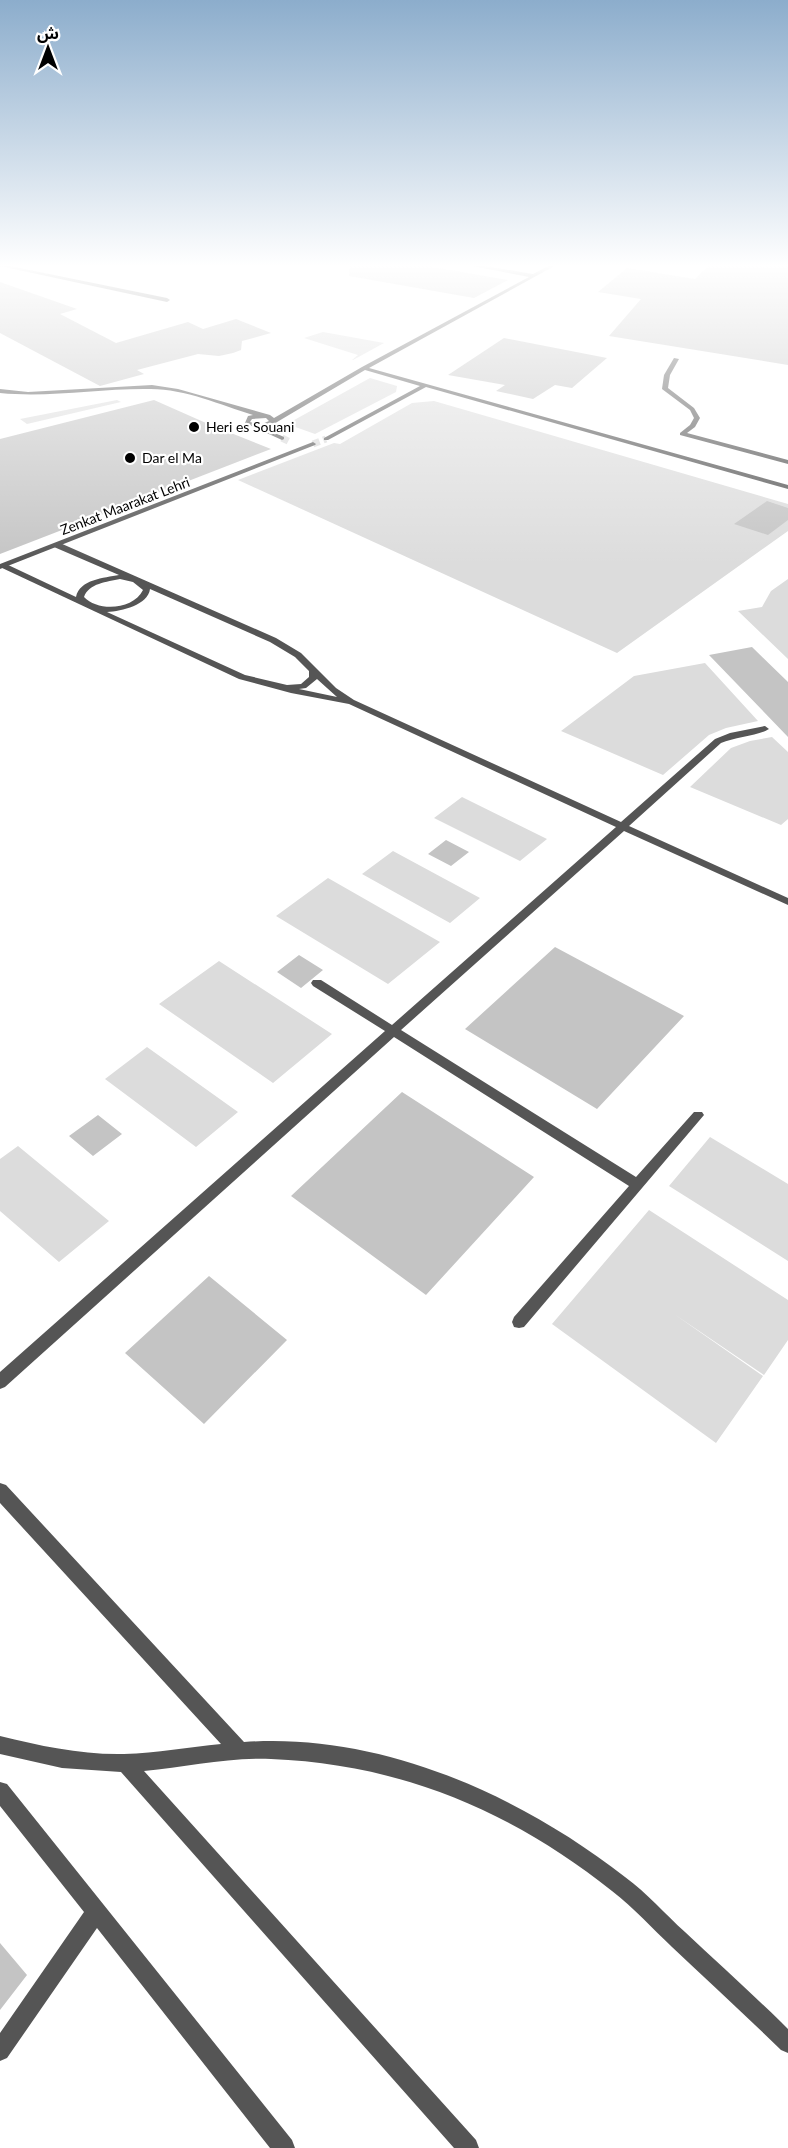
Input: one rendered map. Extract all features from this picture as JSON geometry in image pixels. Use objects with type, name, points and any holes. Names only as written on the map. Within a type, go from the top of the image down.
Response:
[{"type":"street","points":[[249,423],[262,426],[272,422],[371,364]]},
{"type":"street","points":[[673,364],[667,375],[665,389],[692,409],[697,418],[693,426],[682,434],[788,462]]},
{"type":"street","points":[[364,368],[788,487]]},
{"type":"street","points":[[326,439],[426,385]]},
{"type":"street","points":[[0,391],[28,394],[152,387],[176,390],[211,402],[272,417],[272,422]]},
{"type":"street","points":[[211,402],[282,438]]},
{"type":"street","points":[[249,423],[250,417],[293,408]]},
{"type":"street","points":[[292,442],[297,446],[293,453]]},
{"type":"street","name":"Zenkat Maarakat Lehri","points":[[2,566],[313,444]]},
{"type":"street","points":[[57,545],[273,640],[298,655],[333,690],[351,702],[788,902]]},
{"type":"street","points":[[2,566],[242,677],[351,702]]},
{"type":"street","points":[[120,577],[138,581],[147,590],[145,595],[131,605],[109,609],[89,606],[83,602],[81,592],[92,583],[120,577]]},
{"type":"street","points":[[278,687],[303,686],[313,678],[314,670]]},
{"type":"street","points":[[0,1382],[718,741],[733,735],[765,729]]},
{"type":"street","points":[[317,983],[638,1185]]},
{"type":"street","points":[[519,1322],[698,1115]]},
{"type":"street","points":[[0,1491],[240,1751]]},
{"type":"street","points":[[0,1745],[80,1761],[125,1763],[170,1760],[215,1752],[319,1753],[370,1761],[421,1774],[471,1793],[522,1818],[572,1848],[621,1885],[788,2043]]},
{"type":"street","points":[[125,1763],[468,2148]]},
{"type":"street","points":[[0,1791],[284,2148]]},
{"type":"street","points":[[0,2051],[96,1912]]},
{"type":"shaded area","points":[[370,378],[397,386],[396,392],[315,434],[287,424]]},
{"type":"shaded area","points":[[117,400],[121,402],[27,424],[20,419]]},
{"type":"shaded area","points":[[434,401],[788,504],[788,531],[617,653],[238,480],[334,443],[340,444],[412,403]]},
{"type":"shaded area","points":[[788,579],[788,659],[738,611],[762,607],[771,591]]},
{"type":"shaded area","points":[[705,663],[758,721],[726,728],[709,735],[663,775],[561,731],[634,676]]},
{"type":"shaded area","points":[[772,737],[788,752],[788,819],[781,825],[690,787],[731,748],[750,741]]},
{"type":"shaded area","points":[[462,797],[547,839],[520,861],[434,818]]},
{"type":"shaded area","points":[[393,851],[480,898],[450,923],[362,874]]},
{"type":"shaded area","points":[[328,878],[440,942],[388,984],[276,916]]},
{"type":"shaded area","points":[[219,961],[332,1034],[273,1083],[159,1004]]},
{"type":"shaded area","points":[[147,1047],[238,1112],[196,1147],[105,1079]]},
{"type":"shaded area","points":[[710,1137],[788,1184],[788,1261],[669,1186]]},
{"type":"shaded area","points":[[18,1146],[109,1221],[59,1262],[0,1211],[0,1159]]},
{"type":"shaded area","points":[[649,1210],[788,1300],[788,1340],[764,1375],[674,1314],[763,1376],[716,1443],[552,1324]]},
{"type":"building","points":[[59,364],[159,364],[137,370],[144,374],[100,386]]},
{"type":"building","points":[[464,364],[600,364],[572,388],[555,385],[533,399],[496,391],[505,385],[448,375]]},
{"type":"building","name":"Dar el Ma","points":[[154,400],[271,449],[0,554],[0,439]]},
{"type":"building","points":[[767,501],[788,508],[788,520],[768,535],[734,524]]},
{"type":"building","points":[[752,647],[788,682],[788,737],[709,655]]},
{"type":"building","points":[[446,840],[469,852],[451,866],[428,854]]},
{"type":"building","points":[[555,947],[684,1016],[597,1109],[465,1029]]},
{"type":"building","points":[[299,955],[323,970],[301,988],[277,972]]},
{"type":"building","points":[[402,1092],[534,1177],[426,1295],[291,1196]]},
{"type":"building","points":[[98,1115],[122,1134],[93,1156],[69,1136]]},
{"type":"building","points":[[209,1276],[287,1340],[204,1424],[125,1353]]},
{"type":"building","points":[[0,1943],[27,1975],[0,2010]]},
{"type":"tunnel","points":[[282,438],[290,442]]},
{"type":"tunnel","points":[[313,444],[326,439]]},
{"type":"place","name":"Heri es Souani","points":[[194,427]]},
{"type":"place","name":"Dar el Ma","points":[[130,458]]}]
